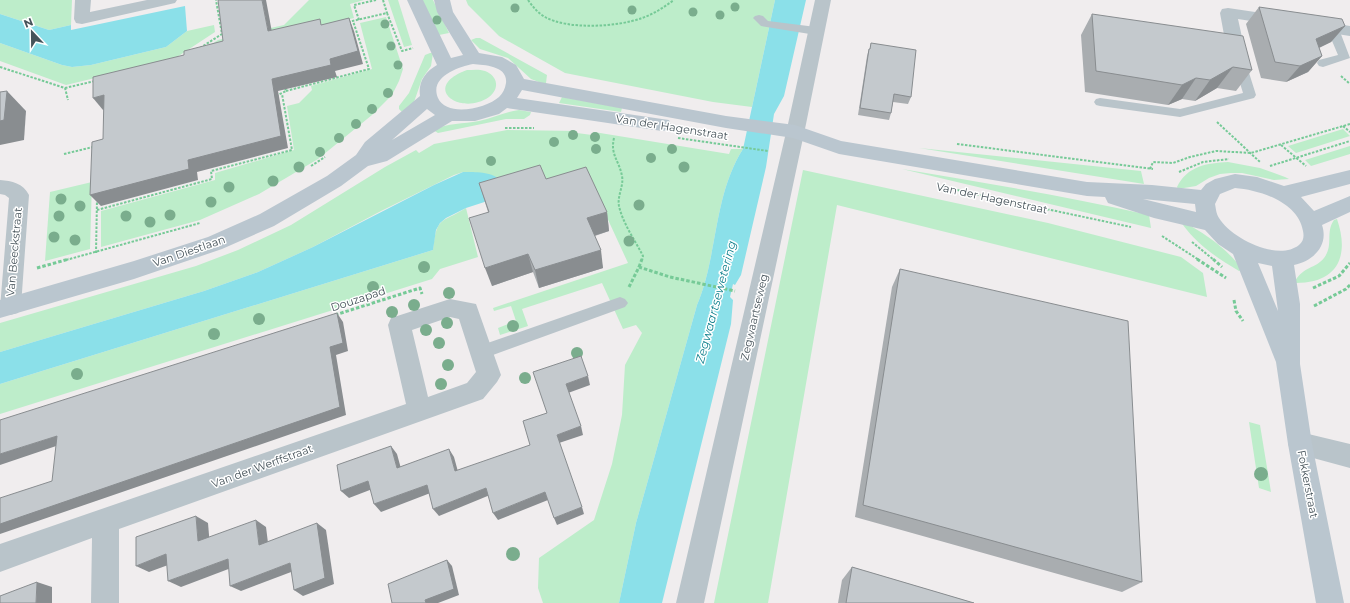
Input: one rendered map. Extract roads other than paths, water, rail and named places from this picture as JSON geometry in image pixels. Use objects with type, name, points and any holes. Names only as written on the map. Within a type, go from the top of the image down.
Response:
[{"type":"street","points":[[82,0],[82,19],[169,0]]},
{"type":"street","points":[[415,0],[446,66]]},
{"type":"street","points":[[442,0],[445,12],[473,58]]},
{"type":"street","name":"Zegwaartseweg","points":[[690,603],[783,141],[809,30],[823,0]]},
{"type":"street","points":[[1228,50],[1228,14],[1350,31]]},
{"type":"street","points":[[473,58],[484,58],[504,64],[510,69],[516,83],[513,93],[505,102],[496,108],[473,115],[450,114],[437,108],[429,98],[428,92],[433,78],[446,66],[473,58]]},
{"type":"street","name":"Van der Hagenstraat","points":[[516,83],[726,134]]},
{"type":"street","name":"Van Diestlaan","points":[[5,307],[134,270],[216,243],[267,220],[334,180],[363,160],[372,147],[429,98]]},
{"type":"street","name":"Van der Hagenstraat","points":[[505,102],[726,134],[838,147],[1087,189],[1169,193],[1206,198]]},
{"type":"street","name":"Van Diestlaan","points":[[363,160],[380,156],[450,114]]},
{"type":"street","points":[[1282,194],[1350,177]]},
{"type":"street","points":[[1235,182],[1258,184],[1282,194],[1299,206],[1310,221],[1315,235],[1311,247],[1299,255],[1282,259],[1262,256],[1242,249],[1224,237],[1212,224],[1205,210],[1206,198],[1213,188],[1219,185],[1235,182]]},
{"type":"street","name":"Van Beeckstraat","points":[[0,187],[10,188],[19,195],[5,307]]},
{"type":"street","name":"Van der Hagenstraat","points":[[1087,189],[1154,210],[1212,224]]},
{"type":"street","points":[[1310,221],[1350,204]]},
{"type":"street","name":"Fokkerstraat","points":[[1242,249],[1256,282],[1259,295],[1288,364]]},
{"type":"street","name":"Fokkerstraat","points":[[1282,259],[1289,304],[1288,364],[1300,444],[1330,603]]},
{"type":"street","name":"Van der Werffstraat","points":[[0,558],[475,391],[489,375],[468,311],[450,308],[399,325],[419,410]]},
{"type":"street","points":[[1300,444],[1350,456]]},
{"type":"street","points":[[105,603],[106,522]]},
{"type":"lane","points":[[762,21],[809,30]]},
{"type":"lane","points":[[1323,63],[1345,57],[1333,28]]},
{"type":"lane","points":[[1100,102],[1180,113],[1250,95],[1228,50]]},
{"type":"lane","points":[[482,352],[620,303]]},
{"type":"water","name":"Zegwaartsewetering","points":[[775,0],[806,0],[784,96],[774,114],[766,167],[741,275],[735,285],[733,284],[730,297],[733,300],[731,324],[662,603],[619,603],[636,523],[709,267],[726,186],[733,167],[743,149]]},
{"type":"water","points":[[185,6],[187,31],[166,47],[91,65],[72,67],[62,65],[0,43],[0,14],[49,30],[71,25],[71,30]]},
{"type":"water","points":[[463,172],[484,173],[495,176],[502,183],[506,195],[466,208],[446,218],[440,223],[436,230],[433,250],[0,384],[0,352],[204,291],[258,272],[313,247],[434,185]]}]
